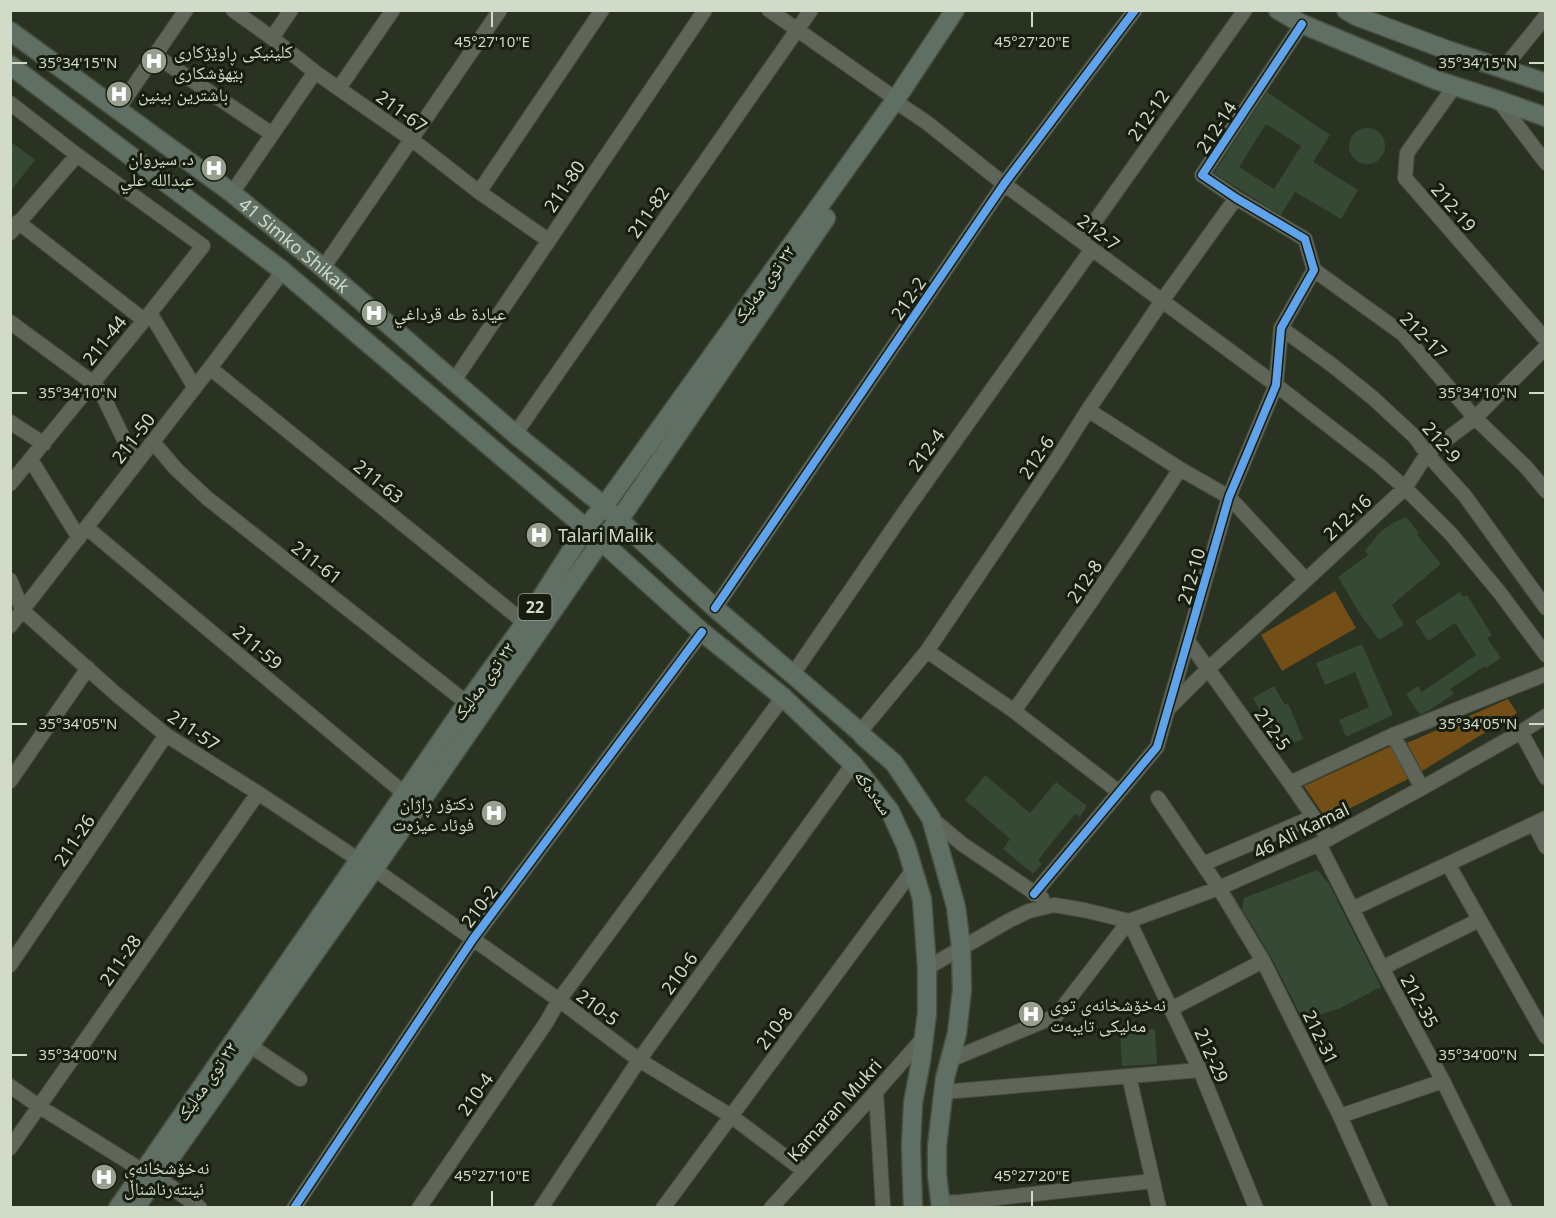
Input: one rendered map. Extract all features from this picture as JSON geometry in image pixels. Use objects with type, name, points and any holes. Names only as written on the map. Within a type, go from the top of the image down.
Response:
[{"type":"main road","name":"٢٢ توی مەلیک","points":[[135,1208],[150,1174],[366,865],[601,541],[619,520],[899,102],[955,10]]},
{"type":"main road","name":"٢٢ توی مەلیک","points":[[118,1208],[150,1174],[249,1045],[366,865],[405,795],[466,703],[525,623],[586,528],[969,10]]},
{"type":"main road","points":[[1278,10],[1302,24],[1436,80],[1545,117]]},
{"type":"main road","points":[[1354,12],[1450,51],[1545,83]]},
{"type":"main road","name":"41 Simko Shikak","points":[[10,31],[232,193],[323,268],[453,382],[604,506],[715,608],[894,763],[931,818],[956,907],[961,947]]},
{"type":"main road","points":[[1393,62],[1404,57],[1407,52],[1406,34]]},
{"type":"main road","points":[[1436,80],[1434,71],[1437,60],[1450,51]]},
{"type":"main road","name":"41 Simko Shikak","points":[[10,65],[283,271],[586,528]]},
{"type":"main road","points":[[149,170],[168,146]]},
{"type":"main road","name":"سەدەکە","points":[[586,528],[702,632],[783,697],[853,764],[890,811],[906,846],[921,899],[927,968],[927,1013],[913,1102],[911,1146],[913,1208]]},
{"type":"main road","points":[[940,1205],[937,1146],[945,1078],[957,1034],[962,990],[961,947]]},
{"type":"street","points":[[118,109],[186,10]]},
{"type":"street","name":"211-67","points":[[233,10],[315,72],[411,139],[479,192],[548,240]]},
{"type":"street","points":[[272,38],[291,10]]},
{"type":"street","points":[[339,88],[393,10]]},
{"type":"street","points":[[323,268],[500,10]]},
{"type":"street","points":[[479,192],[602,10]]},
{"type":"street","name":"211-80","points":[[453,382],[705,10]]},
{"type":"street","name":"212-7","points":[[769,10],[899,102],[1004,184],[1276,384]]},
{"type":"street","name":"211-82","points":[[515,434],[811,10]]},
{"type":"street","name":"212-2","points":[[715,608],[1004,184],[1135,10]]},
{"type":"street","name":"212-12","points":[[1087,245],[1245,10]]},
{"type":"street","points":[[1503,69],[1545,16]]},
{"type":"street","name":"212-14","points":[[1302,24],[1202,175],[1305,239],[1314,270]]},
{"type":"street","points":[[156,56],[272,134]]},
{"type":"street","points":[[232,193],[315,72]]},
{"type":"street","name":"212-19","points":[[1454,87],[1407,153],[1405,178],[1545,340]]},
{"type":"street","points":[[1498,100],[1545,163]]},
{"type":"street","points":[[10,103],[77,155],[14,228],[147,316],[195,388]]},
{"type":"street","name":"211-44","points":[[10,484],[203,246],[77,155]]},
{"type":"street","name":"212-6","points":[[860,732],[927,651],[1088,410],[1236,198]]},
{"type":"street","name":"212-4","points":[[793,674],[1087,245]]},
{"type":"street","name":"212-10","points":[[1034,894],[1157,747],[1229,497],[1276,384],[1281,328],[1314,270]]},
{"type":"street","name":"212-17","points":[[1314,270],[1403,334],[1475,418],[1526,467],[1545,491]]},
{"type":"street","name":"211-50","points":[[10,626],[283,271]]},
{"type":"street","points":[[10,322],[93,383],[101,392],[136,464]]},
{"type":"street","name":"212-9","points":[[1281,328],[1373,398],[1415,437],[1427,454],[1465,496],[1545,608]]},
{"type":"street","name":"212-16","points":[[1168,709],[1208,669],[1405,488],[1427,454],[1475,418],[1545,347]]},
{"type":"street","name":"211-63","points":[[210,368],[525,623]]},
{"type":"street","points":[[1276,384],[1379,465],[1451,534],[1500,593],[1545,655]]},
{"type":"street","points":[[1088,410],[1180,469],[1229,497],[1306,580]]},
{"type":"street","points":[[10,422],[44,444]]},
{"type":"street","name":"211-61","points":[[153,442],[176,469],[207,498],[466,703]]},
{"type":"street","name":"211-59","points":[[31,459],[83,533],[405,795]]},
{"type":"street","name":"212-8","points":[[1014,711],[1143,527],[1180,469]]},
{"type":"street","points":[[10,580],[23,611]]},
{"type":"street","name":"211-57","points":[[23,611],[166,735],[366,865]]},
{"type":"street","name":"210-2","points":[[294,1208],[473,939],[702,632]]},
{"type":"street","name":"212-5","points":[[1188,641],[1313,817],[1323,841]]},
{"type":"street","points":[[927,651],[1014,711],[1119,792]]},
{"type":"street","points":[[10,781],[88,668]]},
{"type":"street","points":[[1290,783],[1393,735],[1545,674]]},
{"type":"street","name":"210-4","points":[[419,1208],[546,1023],[559,1000],[783,697]]},
{"type":"street","name":"46 Ali Kamal","points":[[1129,921],[1219,888],[1323,841],[1422,788],[1545,716]]},
{"type":"street","points":[[1521,732],[1545,778]]},
{"type":"street","name":"211-26","points":[[10,965],[166,735]]},
{"type":"street","points":[[1393,735],[1422,788]]},
{"type":"street","name":"210-6","points":[[541,1208],[639,1060],[853,764]]},
{"type":"street","name":"211-28","points":[[10,1148],[258,793]]},
{"type":"street","name":"212-31","points":[[1158,798],[1219,888],[1263,961],[1340,1116],[1381,1208]]},
{"type":"street","points":[[1203,864],[1313,817]]},
{"type":"street","points":[[931,818],[962,844],[1034,894],[1054,905],[1129,921],[1056,1016],[950,1060]]},
{"type":"street","points":[[1352,909],[1540,821],[1545,847]]},
{"type":"street","name":"212-35","points":[[1323,841],[1352,909],[1443,1081],[1505,1208]]},
{"type":"street","points":[[1448,864],[1545,1037]]},
{"type":"street","name":"210-5","points":[[366,865],[559,1000],[639,1060],[730,1116],[804,1171]]},
{"type":"street","name":"210-8","points":[[663,1208],[913,870]]},
{"type":"street","points":[[927,968],[1029,911],[1054,905]]},
{"type":"street","points":[[1382,968],[1479,920]]},
{"type":"street","name":"212-29","points":[[1129,921],[1200,1070],[1256,1208]]},
{"type":"street","points":[[1172,1010],[1263,961]]},
{"type":"street","name":"Kamaran Mukri","points":[[771,1208],[924,1037]]},
{"type":"street","points":[[249,1045],[300,1079]]},
{"type":"street","points":[[944,1092],[1200,1070]]},
{"type":"street","points":[[1129,1076],[1160,1208]]},
{"type":"street","points":[[1340,1116],[1443,1081]]},
{"type":"street","points":[[10,1086],[200,1208]]},
{"type":"street","points":[[876,1092],[883,1208]]},
{"type":"street","points":[[940,1205],[1153,1181]]},
{"type":"shaded area","points":[[1335,591],[1356,628],[1282,671],[1261,635]]},
{"type":"shaded area","points":[[1508,699],[1517,713],[1422,771],[1407,743]]},
{"type":"shaded area","points":[[1391,746],[1408,779],[1327,820],[1304,786]]},
{"type":"building","points":[[1267,92],[1330,135],[1313,162],[1358,190],[1341,219],[1295,192],[1281,215],[1214,173]],"holes":[[[1266,124],[1301,146],[1274,189],[1239,167]]]},
{"type":"building","points":[[1367,128],[1380,133],[1385,146],[1380,159],[1367,164],[1354,159],[1349,146],[1354,133]]},
{"type":"building","points":[[10,141],[35,160],[10,192]]},
{"type":"building","points":[[1406,517],[1419,533],[1417,535],[1441,564],[1392,605],[1404,625],[1379,640],[1338,577],[1368,555],[1365,551],[1381,531]]},
{"type":"building","points":[[1460,592],[1463,597],[1467,595],[1492,635],[1487,638],[1501,658],[1450,689],[1454,694],[1420,715],[1406,694],[1418,686],[1422,692],[1476,655],[1455,623],[1428,641],[1415,621]]},
{"type":"building","points":[[1362,644],[1393,715],[1346,737],[1339,720],[1369,707],[1355,672],[1325,685],[1316,663]]},
{"type":"building","points":[[1274,686],[1285,705],[1288,703],[1303,739],[1278,749],[1262,711],[1253,698]]},
{"type":"building","points":[[985,775],[1030,813],[1056,782],[1087,806],[1080,817],[1075,814],[1038,860],[1042,864],[1033,874],[1003,849],[1010,839],[965,800]]},
{"type":"building","points":[[1317,870],[1329,884],[1381,987],[1338,1009],[1303,1020],[1271,957],[1242,909],[1244,898]]},
{"type":"building","points":[[1155,1029],[1157,1064],[1122,1066],[1120,1031]]},
{"type":"cycle path","points":[[715,608],[1004,184],[1135,10]]},
{"type":"cycle path","points":[[1034,894],[1157,747],[1229,497],[1276,385],[1281,328],[1314,270],[1305,239],[1202,175],[1302,24]]},
{"type":"cycle path","points":[[294,1208],[473,939],[702,632]]},
{"type":"place","name":"کلینیکی ڕاوێژکاری بێهۆشکاری","points":[[154,61]]},
{"type":"place","name":"باشترين بينين","points":[[119,94]]},
{"type":"place","name":"د. سيروان عبدالله علي","points":[[214,168]]},
{"type":"place","name":"عيادة طه قرداغي","points":[[374,313]]},
{"type":"place","name":"Talari Malik","points":[[539,535]]},
{"type":"place","name":"دکتۆر ڕاژان فوئاد عیزەت","points":[[494,813]]},
{"type":"place","name":"نەخۆشخانەی توی مەلیكی تایبەت","points":[[1031,1014]]},
{"type":"place","name":"نەخۆشخانەی ئینتەرناشناڵ","points":[[104,1177]]}]
